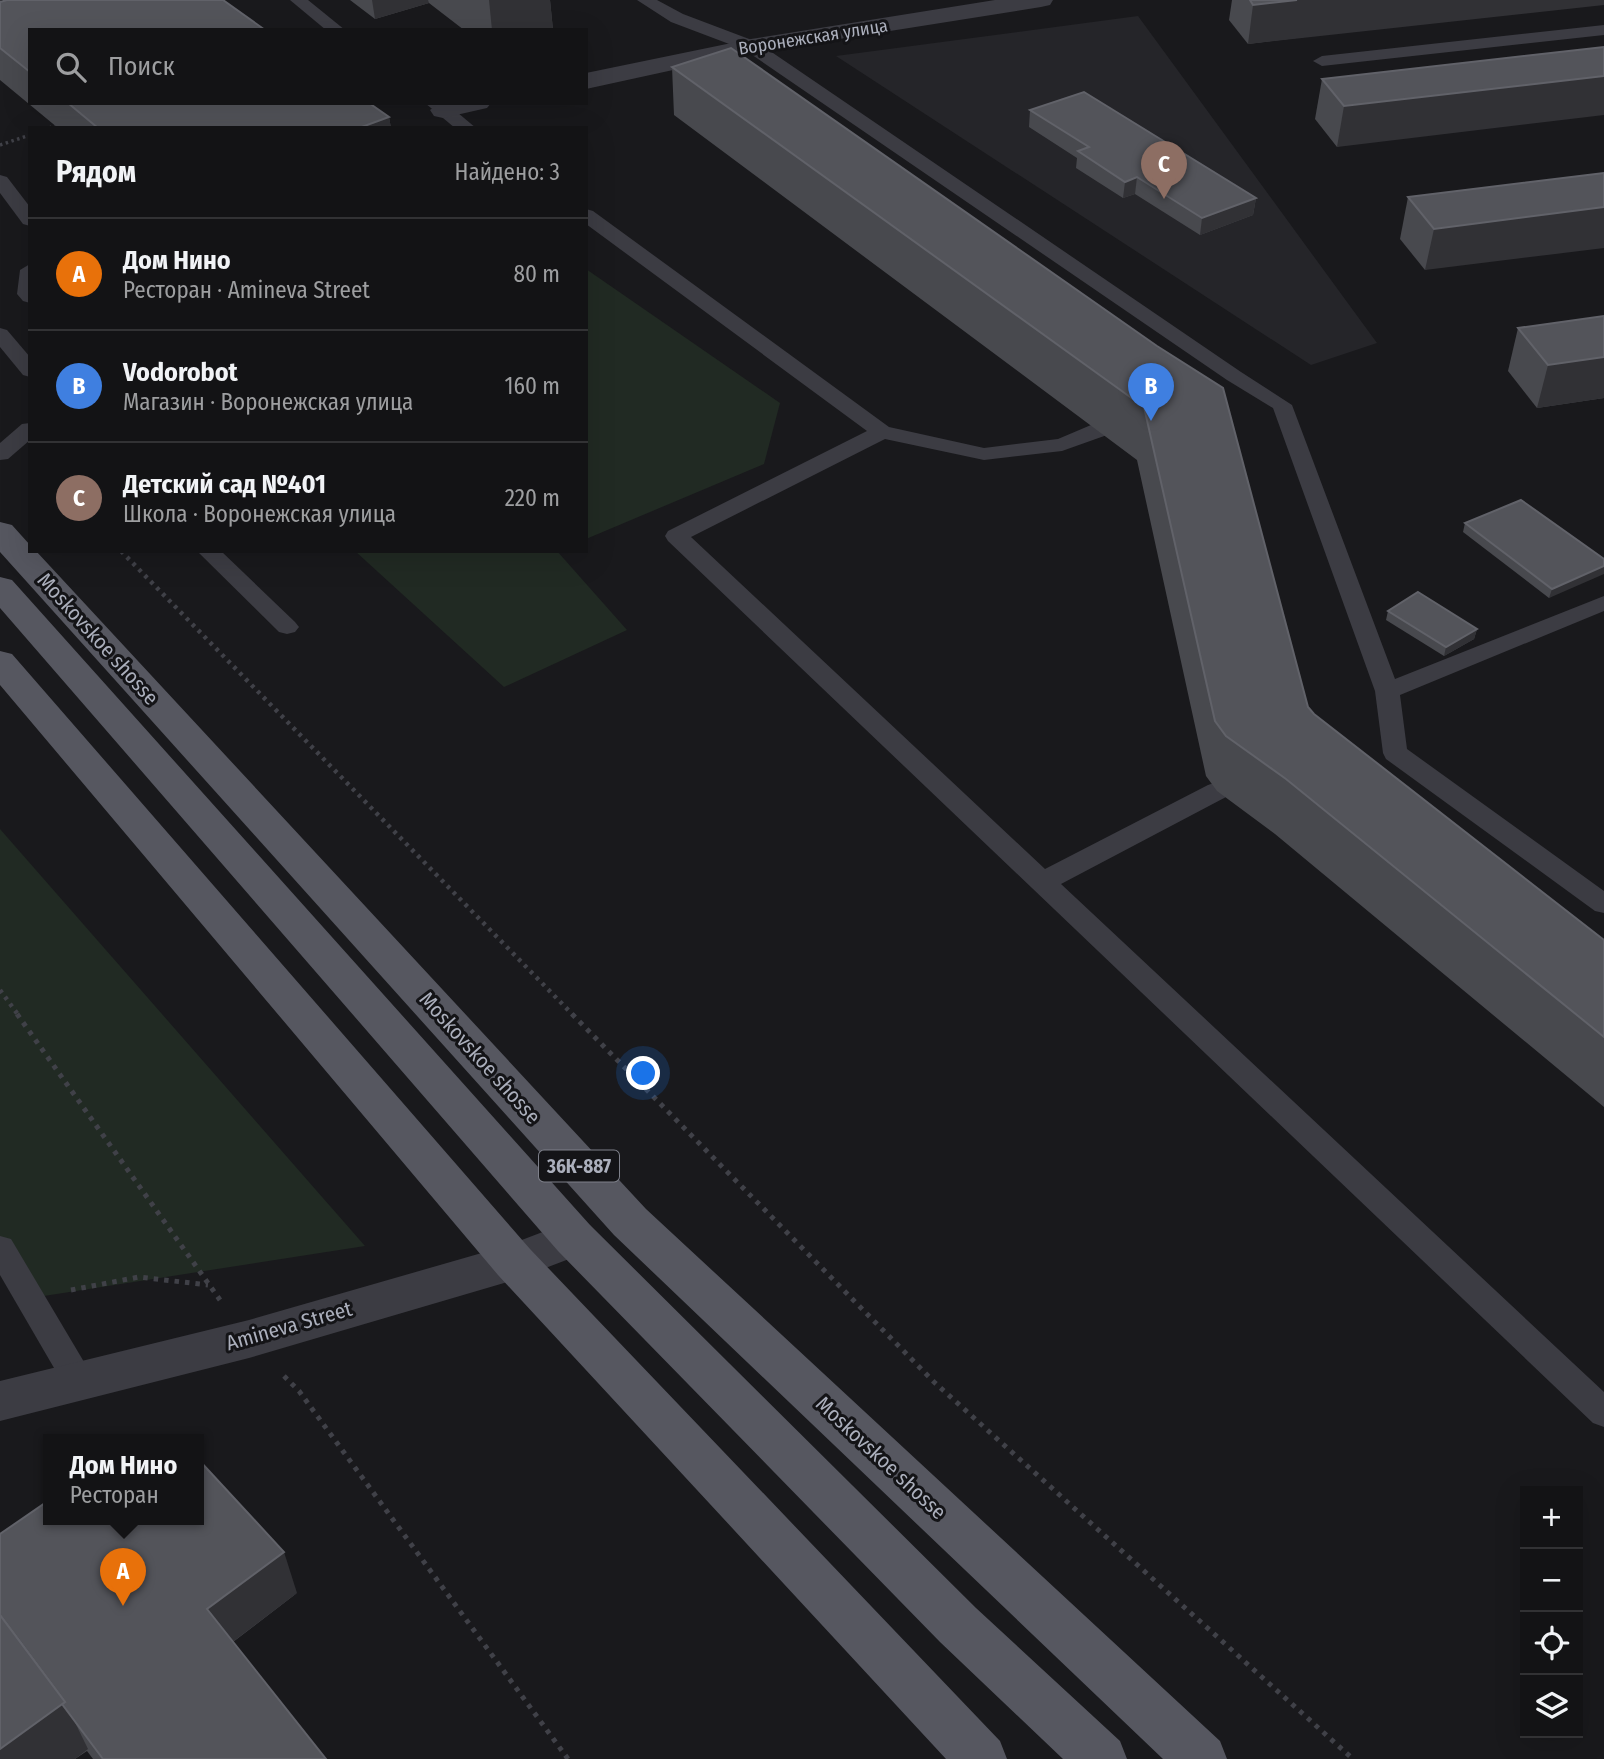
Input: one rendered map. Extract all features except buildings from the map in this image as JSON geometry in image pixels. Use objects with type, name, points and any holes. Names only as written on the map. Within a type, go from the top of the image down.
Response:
[{"type":"main road","name":"Moskovskoe shosse","points":[[0,532],[631,1222],[1201,1759]]},
{"type":"main road","name":"Moskovskoe shosse","points":[[0,587],[574,1238],[957,1625],[1101,1759]]},
{"type":"main road","points":[[0,662],[514,1262],[981,1759]]},
{"type":"street","name":"Воронежская улица","points":[[588,80],[751,46],[1041,0]]},
{"type":"street","points":[[439,107],[458,105]]},
{"type":"street","name":"Amineva Street","points":[[0,1401],[248,1339],[514,1262],[574,1238]]},
{"type":"lane","points":[[298,0],[334,28]]},
{"type":"lane","points":[[645,0],[677,18],[751,46],[1234,376],[1282,405],[1387,691],[1395,753]]},
{"type":"lane","points":[[1322,61],[1604,30]]},
{"type":"lane","points":[[439,107],[464,126]]},
{"type":"lane","points":[[0,181],[28,217]]},
{"type":"lane","points":[[588,216],[882,432],[984,454],[1062,445],[1099,430]]},
{"type":"lane","points":[[0,334],[28,369]]},
{"type":"lane","points":[[1210,385],[1234,376]]},
{"type":"lane","points":[[0,454],[28,431]]},
{"type":"lane","points":[[882,432],[676,536],[1604,1413]]},
{"type":"lane","points":[[210,553],[287,627]]},
{"type":"lane","points":[[1387,691],[1604,603]]},
{"type":"lane","points":[[1368,757],[1395,753],[1604,904]]},
{"type":"lane","points":[[1041,883],[1217,791]]},
{"type":"lane","points":[[0,1248],[79,1382]]},
{"type":"path","points":[[0,145],[28,136]]},
{"type":"path","points":[[123,553],[702,1148],[934,1382],[1353,1759]]},
{"type":"path","points":[[0,990],[209,1285],[139,1277],[31,1298]]},
{"type":"path","points":[[248,1339],[299,1391],[568,1759]]},
{"type":"shaded area","points":[[1138,16],[1377,343],[1311,365],[836,56]]},
{"type":"shaded area","points":[[588,270],[780,403],[764,464],[588,538]]},
{"type":"shaded area","points":[[357,553],[559,553],[627,630],[504,687]]},
{"type":"shaded area","points":[[0,829],[365,1246],[31,1298],[0,1248]]},
{"type":"place","name":"Детский сад №401","points":[[1164,199]]},
{"type":"place","name":"Vodorobot","points":[[1151,421]]},
{"type":"place","name":"Дом Нино","points":[[123,1606]]}]
